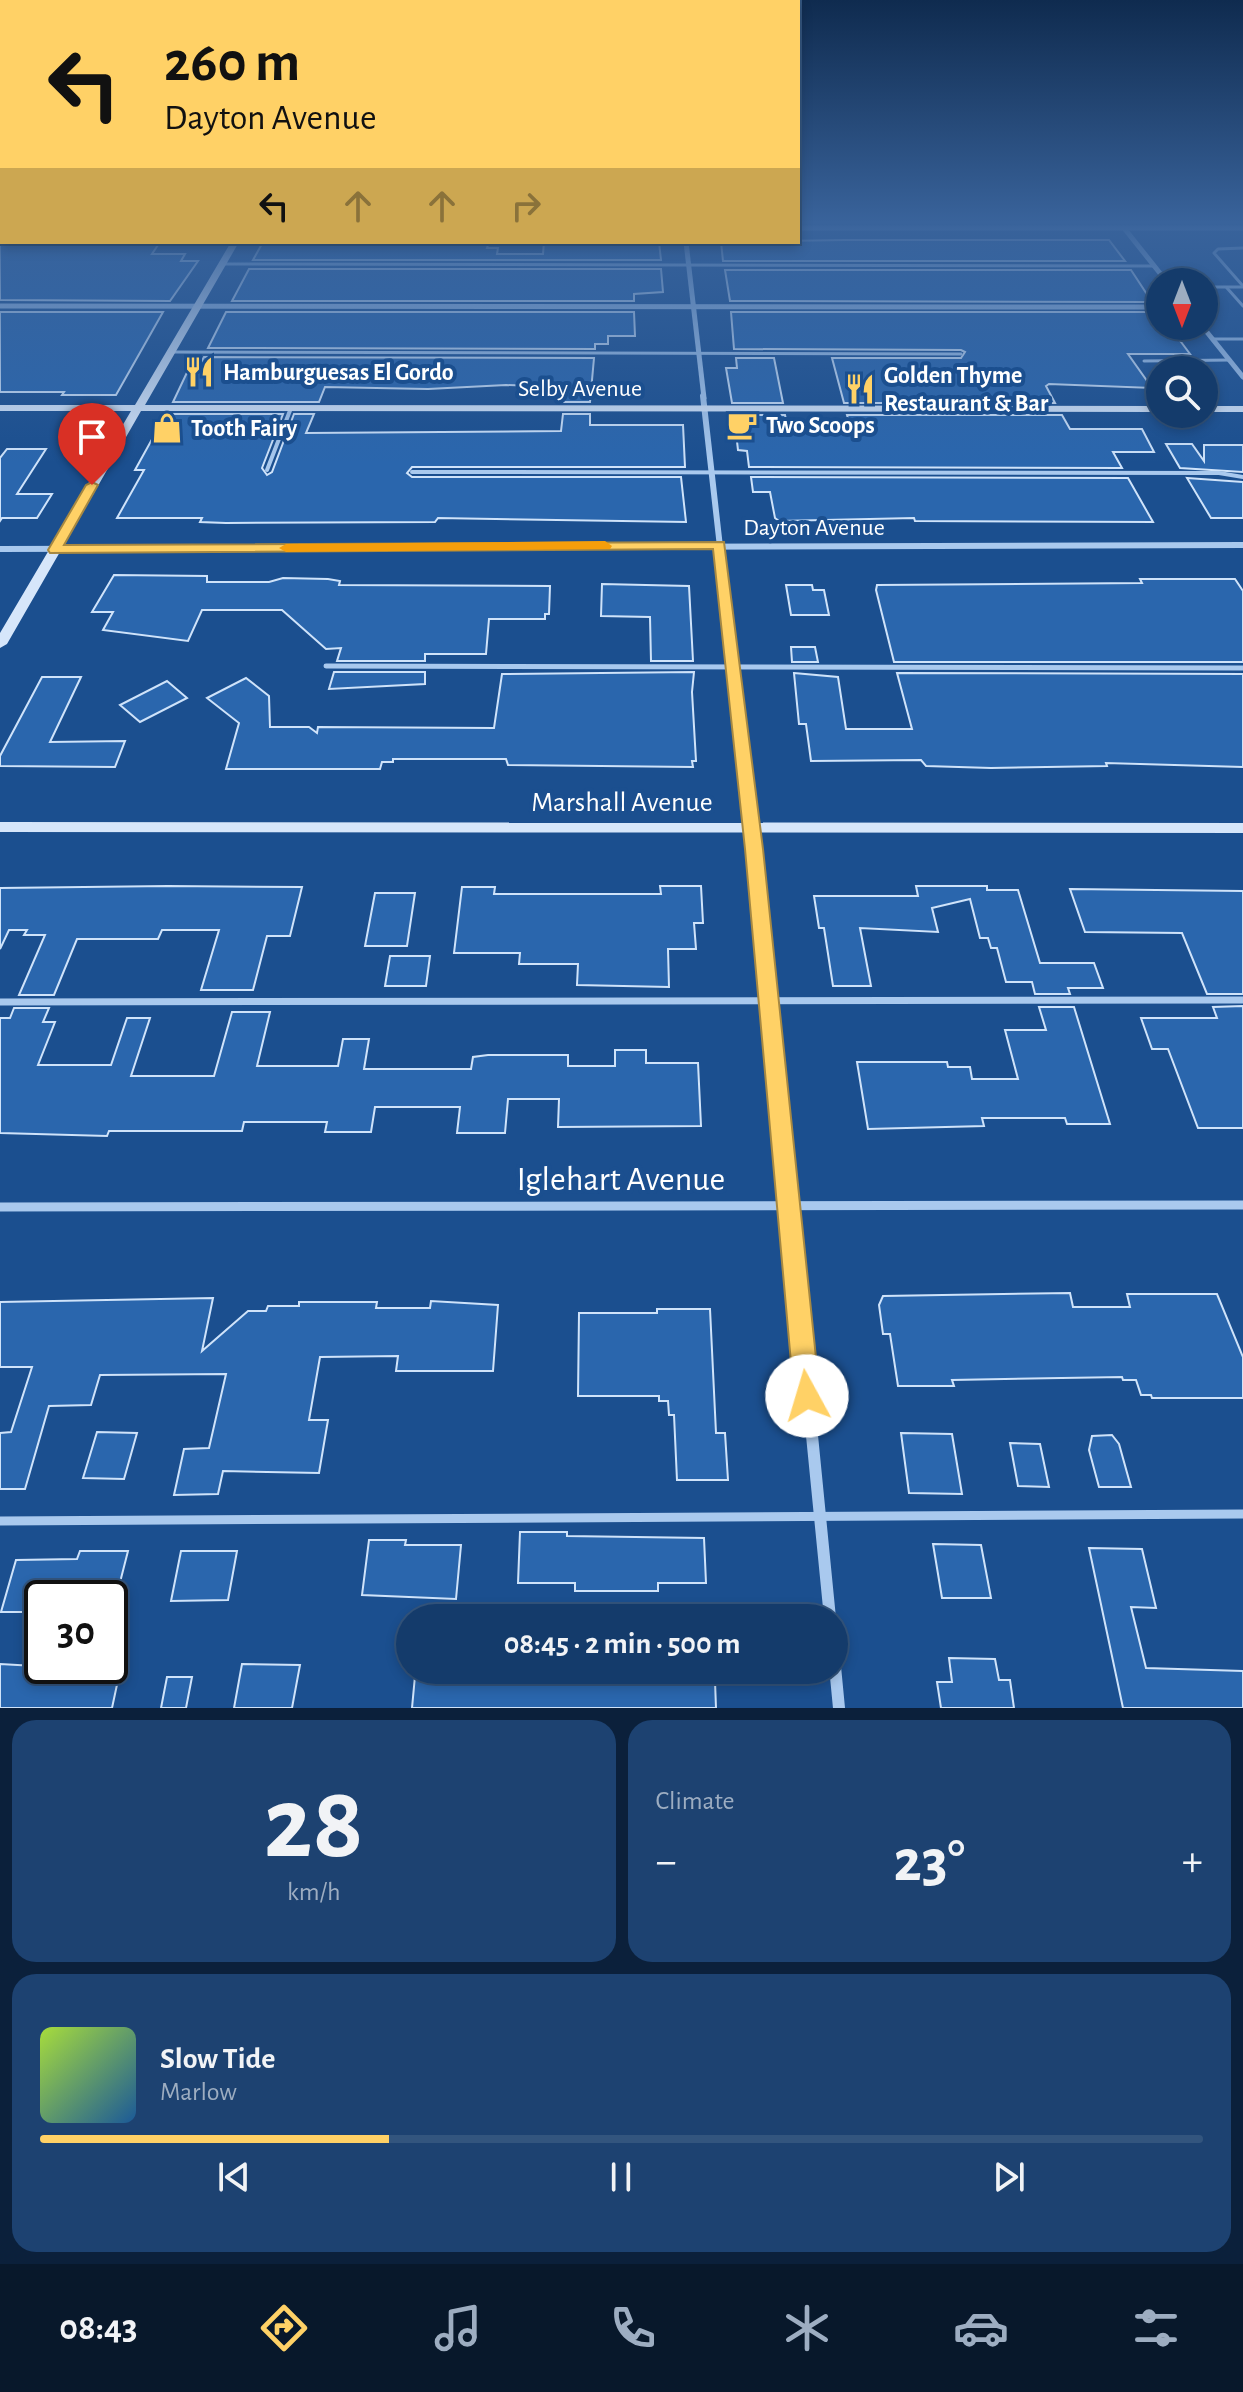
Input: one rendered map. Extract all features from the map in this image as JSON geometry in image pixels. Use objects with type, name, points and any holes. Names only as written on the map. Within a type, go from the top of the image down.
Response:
[{"type":"street","points":[[0,306],[1146,307]]},
{"type":"street","points":[[0,644],[198,306]]},
{"type":"street","points":[[693,306],[752,827],[829,1604]]},
{"type":"street","points":[[1214,340],[1243,377]]},
{"type":"street","name":"Selby Avenue","points":[[0,408],[1146,409]]},
{"type":"street","points":[[1218,409],[1243,409]]},
{"type":"street","name":"Dayton Avenue","points":[[0,549],[1243,545]]},
{"type":"street","name":"Marshall Avenue","points":[[0,827],[1243,828]]},
{"type":"street","name":"Iglehart Avenue","points":[[0,1207],[1243,1205]]},
{"type":"street","points":[[837,1684],[839,1708]]},
{"type":"lane","points":[[1218,339],[1243,339]]},
{"type":"lane","points":[[171,352],[961,354]]},
{"type":"lane","points":[[1144,361],[1230,360]]},
{"type":"lane","points":[[267,470],[291,408]]},
{"type":"lane","points":[[412,472],[1219,473],[1243,477]]},
{"type":"lane","points":[[326,666],[1243,668]]},
{"type":"lane","points":[[0,1002],[1243,1000]]},
{"type":"lane","points":[[0,1521],[820,1519],[1243,1514]]},
{"type":"building","points":[[0,312],[163,312],[116,395],[62,395],[64,392],[0,392]]},
{"type":"building","points":[[226,312],[634,312],[635,336],[608,336],[608,344],[595,344],[595,349],[208,348]]},
{"type":"building","points":[[731,312],[1146,312],[1146,340],[1180,340],[1190,354],[1128,354],[1146,380],[1146,388],[1049,384],[1046,386],[1055,403],[844,403],[832,358],[961,358],[965,352],[734,349]]},
{"type":"building","points":[[204,357],[594,358],[590,402],[564,402],[565,387],[506,385],[428,389],[325,387],[319,402],[173,402],[191,364],[200,364]]},
{"type":"building","points":[[736,358],[774,358],[783,403],[732,403],[726,368],[737,368]]},
{"type":"building","points":[[166,414],[283,414],[262,468],[267,475],[272,472],[294,414],[314,414],[306,433],[561,431],[563,414],[590,414],[590,425],[683,425],[685,467],[412,467],[407,473],[412,477],[681,477],[686,522],[438,518],[435,522],[226,523],[200,522],[202,518],[117,518],[144,470],[135,470]]},
{"type":"building","points":[[734,415],[785,415],[787,424],[795,424],[797,430],[851,429],[847,415],[1062,415],[1070,429],[1142,429],[1154,452],[1113,452],[1122,468],[749,467],[747,451],[738,450]]},
{"type":"building","points":[[1166,444],[1192,444],[1204,461],[1204,445],[1243,445],[1243,472],[1180,468]]},
{"type":"building","points":[[7,449],[46,449],[17,494],[52,494],[37,518],[2,518],[0,521],[0,458]]},
{"type":"building","points":[[751,477],[1128,478],[1153,522],[915,521],[914,518],[779,521],[775,518],[770,492],[753,492]]},
{"type":"building","points":[[1187,478],[1243,482],[1243,518],[1211,518]]},
{"type":"building","points":[[114,575],[207,576],[207,582],[269,582],[283,578],[328,579],[340,581],[339,585],[550,586],[549,614],[545,614],[545,619],[489,619],[486,654],[425,654],[425,661],[337,661],[341,648],[326,649],[282,610],[202,610],[188,641],[103,630],[113,612],[92,612]]},
{"type":"building","points":[[1140,579],[1235,579],[1243,591],[1243,662],[894,662],[876,590],[877,585],[1142,583]]},
{"type":"building","points":[[602,584],[689,586],[693,661],[651,661],[650,617],[601,616]]},
{"type":"building","points":[[786,585],[812,585],[813,590],[824,590],[829,615],[791,615]]},
{"type":"building","points":[[791,647],[815,647],[818,662],[792,662]]},
{"type":"building","points":[[334,672],[425,672],[425,684],[329,689]]},
{"type":"building","points":[[694,672],[692,692],[696,761],[692,761],[693,767],[508,765],[506,759],[393,759],[393,762],[382,762],[380,769],[226,769],[239,723],[207,698],[246,678],[269,696],[270,727],[309,727],[317,733],[318,727],[494,728],[502,674]]},
{"type":"building","points":[[794,673],[838,677],[846,729],[912,729],[897,673],[1243,674],[1243,767],[1106,763],[1107,766],[991,768],[926,766],[921,760],[811,761],[806,724],[799,724]]},
{"type":"building","points":[[42,677],[81,677],[50,742],[125,741],[115,767],[0,766],[0,756]]},
{"type":"building","points":[[167,681],[187,698],[140,722],[120,705]]},
{"type":"building","points":[[660,886],[701,886],[703,923],[694,923],[696,949],[668,949],[669,987],[577,985],[578,964],[519,964],[520,953],[454,953],[462,887],[495,887],[494,894],[661,894]]},
{"type":"building","points":[[916,886],[987,886],[987,890],[1018,890],[1040,963],[1094,963],[1103,988],[1068,988],[1070,994],[1035,994],[1032,982],[1006,982],[997,948],[991,948],[988,938],[980,938],[970,899],[932,908],[938,932],[860,928],[871,986],[833,986],[824,928],[819,928],[814,896],[918,896]]},
{"type":"building","points":[[302,887],[290,936],[267,936],[253,990],[201,990],[219,930],[162,930],[158,939],[77,939],[54,995],[19,995],[45,935],[24,935],[27,930],[9,930],[0,949],[0,888]]},
{"type":"building","points":[[1070,889],[1243,891],[1243,994],[1207,994],[1182,933],[1085,932]]},
{"type":"building","points":[[375,893],[415,893],[407,946],[365,946]]},
{"type":"building","points":[[390,956],[430,956],[426,986],[385,986]]},
{"type":"building","points":[[1243,1006],[1243,1128],[1198,1128],[1168,1049],[1152,1049],[1141,1018],[1217,1018],[1213,1007]]},
{"type":"building","points":[[1039,1007],[1074,1007],[1110,1124],[1067,1124],[1065,1118],[982,1118],[984,1126],[868,1129],[857,1062],[947,1062],[948,1067],[970,1067],[972,1079],[1018,1079],[1005,1030],[1046,1030]]},
{"type":"building","points":[[14,1008],[49,1008],[43,1022],[55,1022],[38,1065],[111,1065],[127,1018],[150,1018],[131,1076],[214,1076],[232,1012],[270,1012],[257,1066],[338,1066],[343,1039],[369,1039],[364,1069],[471,1069],[473,1057],[488,1055],[568,1055],[568,1066],[615,1066],[615,1050],[646,1050],[646,1063],[698,1063],[701,1126],[558,1127],[559,1099],[508,1099],[505,1133],[457,1133],[460,1107],[375,1107],[371,1132],[325,1132],[327,1122],[244,1122],[242,1131],[109,1131],[107,1136],[0,1133],[0,1018],[10,1018]]},
{"type":"building","points":[[1070,1293],[1073,1307],[1130,1307],[1127,1294],[1217,1294],[1243,1357],[1243,1398],[1152,1398],[1151,1395],[1141,1395],[1136,1380],[1123,1380],[1122,1377],[952,1380],[954,1386],[898,1386],[890,1334],[883,1334],[879,1305],[883,1296]]},
{"type":"building","points":[[213,1298],[202,1351],[248,1311],[266,1311],[268,1306],[299,1306],[299,1302],[377,1302],[376,1308],[430,1308],[431,1301],[498,1305],[493,1371],[396,1371],[398,1356],[320,1357],[309,1420],[328,1420],[319,1473],[223,1471],[218,1494],[174,1495],[184,1449],[209,1448],[226,1374],[100,1375],[91,1405],[49,1406],[25,1489],[0,1489],[0,1433],[11,1432],[32,1367],[0,1367],[0,1302]]},
{"type":"building","points":[[657,1309],[710,1309],[716,1433],[725,1433],[728,1480],[677,1480],[674,1415],[669,1415],[668,1401],[659,1401],[659,1396],[578,1396],[579,1313],[657,1313]]},
{"type":"building","points":[[97,1432],[137,1433],[124,1479],[83,1478]]},
{"type":"building","points":[[901,1433],[952,1434],[962,1494],[909,1493]]},
{"type":"building","points":[[1112,1435],[1119,1444],[1131,1487],[1099,1487],[1089,1450],[1092,1436]]},
{"type":"building","points":[[1010,1443],[1040,1444],[1049,1487],[1018,1486]]},
{"type":"building","points":[[520,1532],[567,1532],[567,1536],[704,1538],[706,1583],[658,1583],[658,1591],[575,1591],[575,1583],[518,1583]]},
{"type":"building","points":[[369,1540],[406,1540],[405,1545],[461,1545],[456,1599],[362,1595]]},
{"type":"building","points":[[933,1544],[981,1545],[991,1598],[942,1598]]},
{"type":"building","points":[[1089,1548],[1142,1549],[1156,1608],[1131,1607],[1146,1668],[1243,1671],[1243,1708],[1123,1708]]},
{"type":"building","points":[[80,1551],[128,1551],[121,1580],[24,1580],[24,1612],[1,1612],[16,1560],[77,1559]]},
{"type":"building","points":[[181,1551],[237,1551],[228,1600],[171,1601]]},
{"type":"building","points":[[949,1658],[995,1659],[999,1680],[1010,1680],[1014,1708],[941,1708],[937,1682],[952,1682]]},
{"type":"building","points":[[0,1664],[24,1665],[24,1684],[117,1684],[112,1708],[0,1708]]},
{"type":"building","points":[[242,1664],[300,1665],[292,1708],[234,1708]]},
{"type":"building","points":[[167,1677],[192,1677],[186,1708],[161,1708]]},
{"type":"building","points":[[414,1684],[715,1684],[716,1708],[412,1708]]},
{"type":"slow traffic","points":[[286,548],[605,546]]},
{"type":"place","name":"Hamburguesas El Gordo","points":[[199,372]]},
{"type":"place","name":"Golden Thyme Restaurant & Bar","points":[[860,389]]},
{"type":"place","name":"Two Scoops","points":[[742,425]]},
{"type":"place","name":"Tooth Fairy","points":[[167,428]]},
{"type":"route","points":[[92,485],[55,550],[719,545],[754,849],[807,1396]]}]
